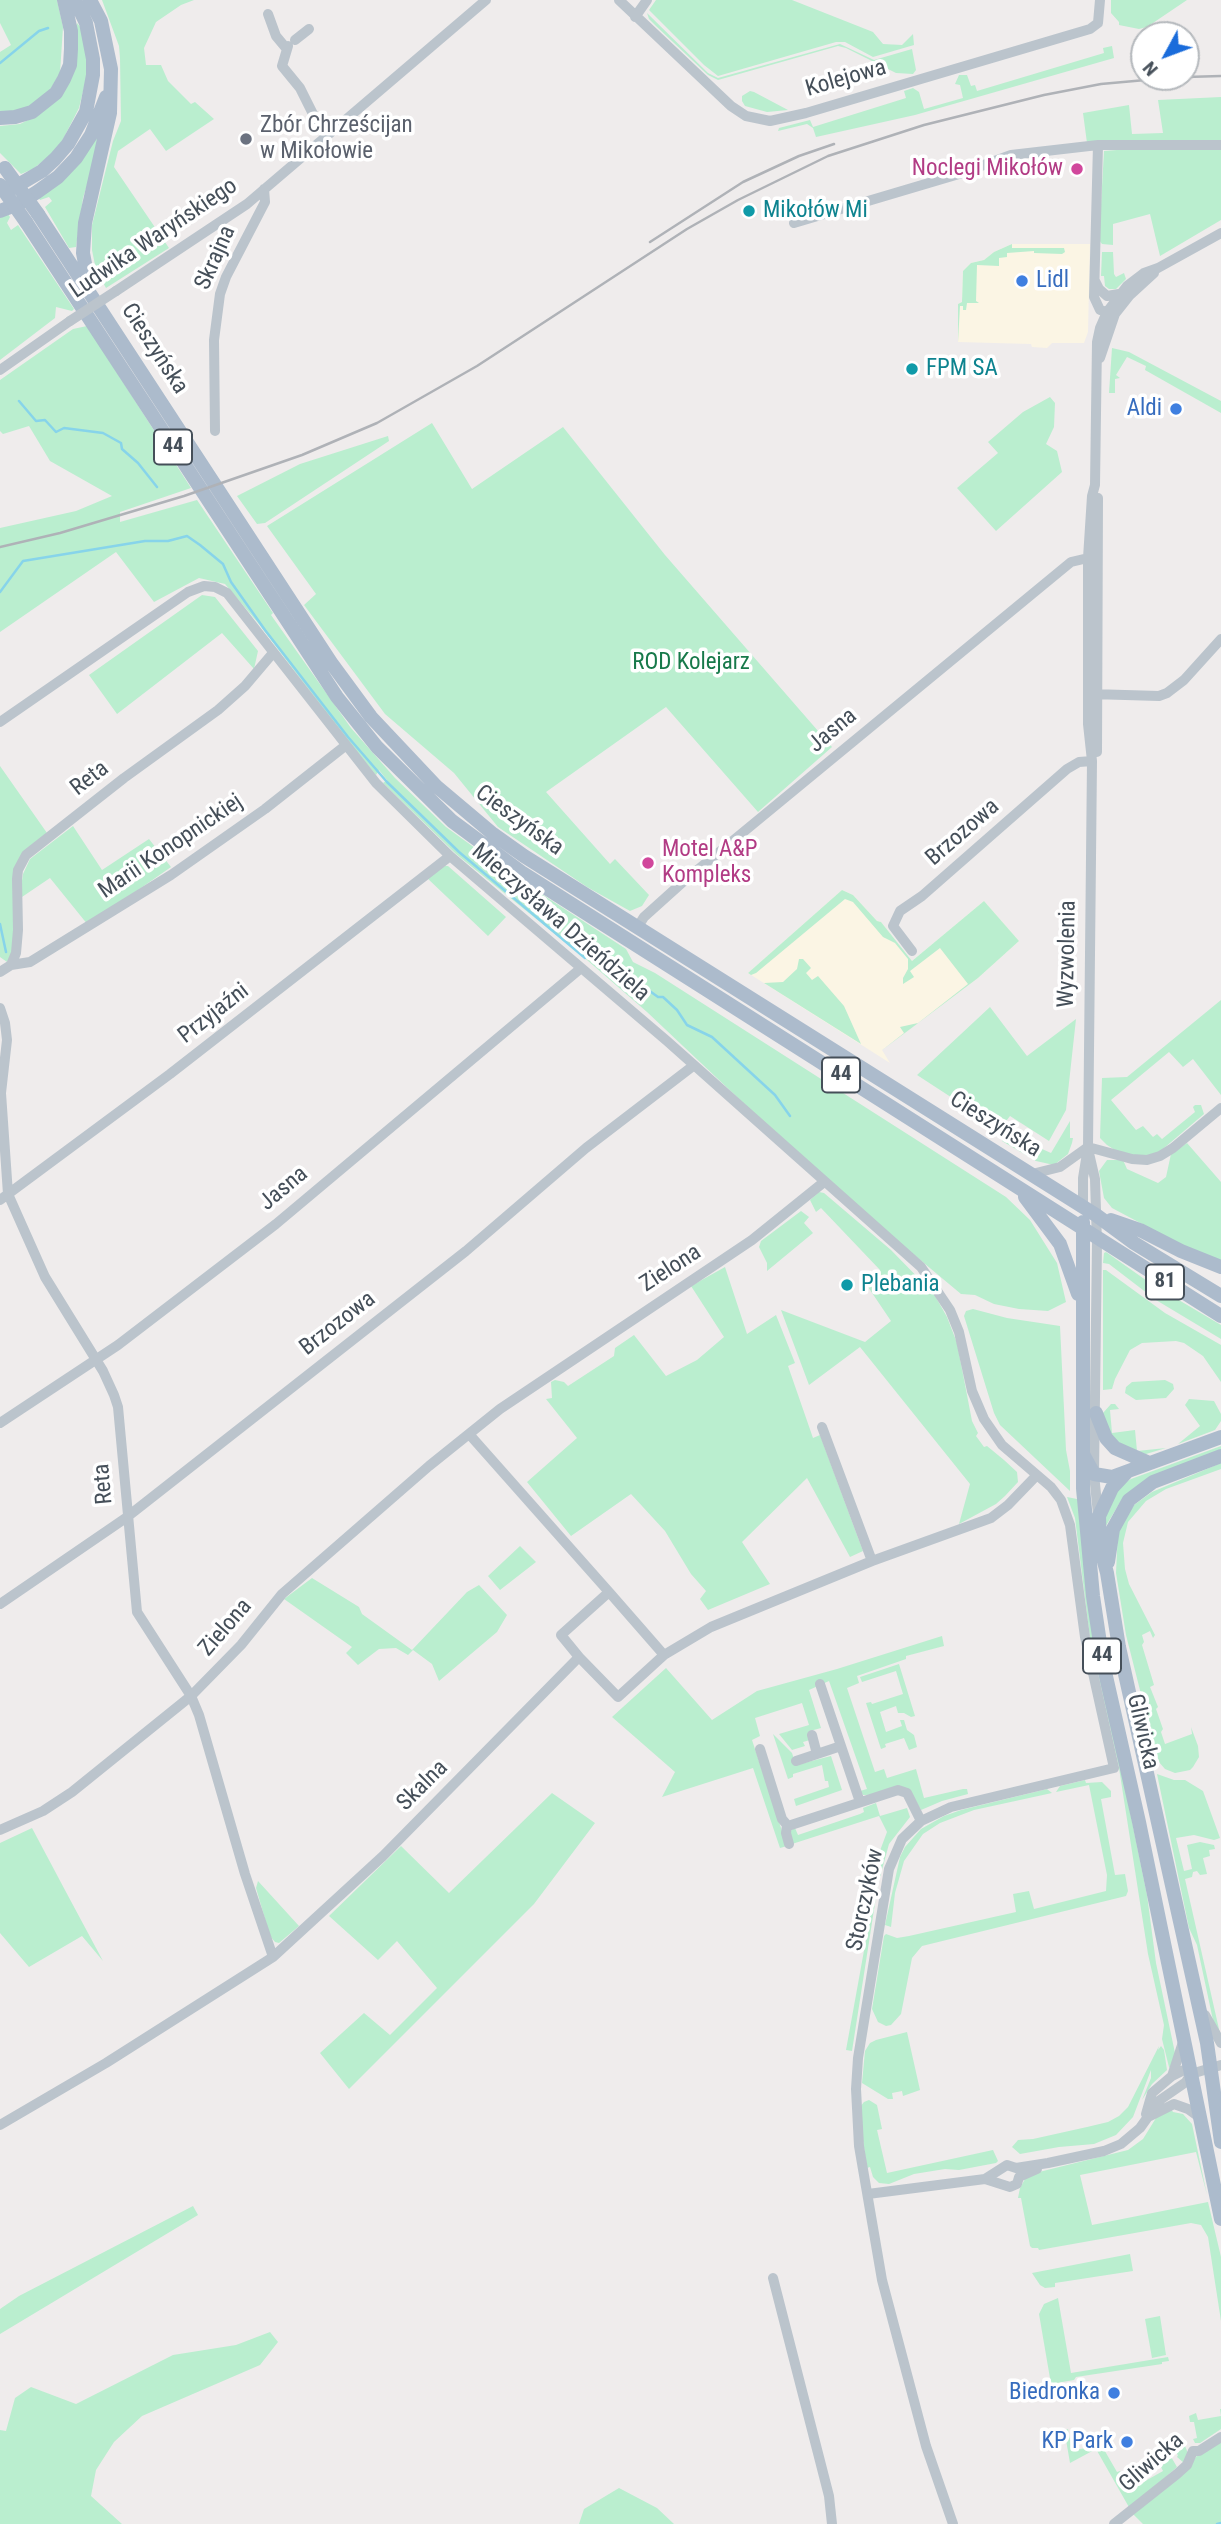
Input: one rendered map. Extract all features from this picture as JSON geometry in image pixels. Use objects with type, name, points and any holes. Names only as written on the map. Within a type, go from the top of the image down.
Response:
[{"type":"main road","points":[[0,118],[32,112],[56,93],[64,79],[69,65],[71,40],[64,0]]},
{"type":"main road","points":[[0,194],[49,165],[68,144],[86,112],[93,59],[86,23],[75,0]]},
{"type":"main road","name":"44","points":[[90,0],[101,21],[107,44],[110,86],[110,113],[85,223],[83,253],[90,293]]},
{"type":"main road","points":[[0,211],[37,192],[58,177],[76,158],[91,135],[110,86]]},
{"type":"main road","name":"Cieszyńska","points":[[2,166],[32,218],[320,672],[377,747],[402,774],[452,821],[521,872],[1221,1316]]},
{"type":"main road","points":[[0,186],[32,218]]},
{"type":"main road","name":"Cieszyńska","points":[[32,218],[90,293],[332,664],[371,716],[436,786],[494,834],[637,928],[1032,1174],[1135,1243],[1221,1296]]},
{"type":"main road","name":"44","points":[[1018,1188],[1060,1244],[1076,1283],[1082,1309]]},
{"type":"main road","name":"Gliwicka","points":[[1083,1207],[1082,1453],[1093,1596],[1104,1663],[1221,2219]]},
{"type":"main road","points":[[1096,1215],[1140,1230],[1181,1251],[1221,1266]]},
{"type":"main road","points":[[1096,1413],[1106,1438],[1115,1448],[1146,1464]]},
{"type":"main road","points":[[1082,1453],[1094,1474],[1104,1477],[1126,1473],[1221,1437]]},
{"type":"main road","points":[[1107,1573],[1113,1529],[1129,1500],[1153,1482],[1221,1455]]},
{"type":"main road","points":[[1083,1488],[1094,1474],[1123,1466],[1146,1464]]},
{"type":"main road","points":[[1099,1516],[1112,1489],[1126,1473]]},
{"type":"main road","name":"Gliwicka","points":[[1099,1516],[1100,1547],[1119,1647],[1198,2001],[1216,2067],[1221,2142]]},
{"type":"street","name":"Ludwika Waryńskiego","points":[[0,370],[230,216],[486,0]]},
{"type":"street","name":"Kolejowa","points":[[619,0],[731,106],[746,116],[770,121],[806,113],[1090,29],[1098,23],[1100,0]]},
{"type":"street","points":[[635,17],[646,0]]},
{"type":"street","points":[[268,14],[276,36],[289,44]]},
{"type":"street","points":[[309,29],[289,44],[282,66],[300,88],[313,114],[328,135]]},
{"type":"street","points":[[794,223],[1011,155],[1098,145],[1221,145]]},
{"type":"street","points":[[1098,145],[1094,301],[1100,310],[1111,313]]},
{"type":"street","name":"Skrajna","points":[[215,431],[214,340],[220,294],[265,202],[264,189]]},
{"type":"street","name":"Wyzwolenia","points":[[1083,1207],[1083,1178],[1088,1147],[1091,761],[1097,754],[1092,694],[1091,564],[1098,517],[1095,485],[1098,335],[1119,294],[1144,273],[1221,233]]},
{"type":"street","name":"Wyzwolenia","points":[[1111,313],[1158,268]]},
{"type":"street","points":[[1095,281],[1107,296],[1119,294]]},
{"type":"street","name":"Jasna","points":[[637,928],[644,917],[679,886],[1060,572],[1091,564]]},
{"type":"street","name":"Mieczysława Dzieńdziela","points":[[0,722],[188,592],[204,586],[215,587],[227,593],[376,783],[450,856],[667,1041],[906,1252],[929,1276],[950,1310],[959,1332],[972,1391],[984,1419],[1002,1445],[1037,1475]]},
{"type":"street","points":[[1092,694],[1159,696],[1167,693],[1175,689],[1221,639]]},
{"type":"street","name":"Reta","points":[[11,965],[16,953],[18,930],[18,870],[26,855],[124,778],[218,710],[246,686],[273,653]]},
{"type":"street","name":"Marii Konopnickiej","points":[[11,965],[30,962],[171,875],[265,809],[345,746]]},
{"type":"street","name":"Brzozowa","points":[[912,951],[893,926],[900,911],[922,896],[1067,769],[1079,762],[1091,761]]},
{"type":"street","name":"Przyjaźni","points":[[4,1197],[170,1074],[450,856]]},
{"type":"street","points":[[0,972],[11,965]]},
{"type":"street","name":"Jasna","points":[[0,1423],[163,1311],[276,1224],[580,969]]},
{"type":"street","name":"Reta","points":[[0,1008],[7,1040],[1,1093],[4,1197],[45,1277],[108,1381],[118,1407],[137,1612],[191,1696],[208,1741],[273,1957]]},
{"type":"street","name":"Brzozowa","points":[[0,1604],[127,1517],[466,1251],[586,1148],[693,1066]]},
{"type":"street","points":[[1032,1174],[1060,1167],[1088,1147],[1132,1159],[1154,1158],[1173,1148],[1221,1108]]},
{"type":"street","name":"Wyzwolenia","points":[[1088,1147],[1095,1179],[1096,1215]]},
{"type":"street","name":"Zielona","points":[[0,1830],[43,1811],[72,1792],[191,1696],[241,1644],[282,1594],[469,1434],[532,1385],[752,1240],[824,1182]]},
{"type":"street","name":"Gliwicka","points":[[1096,1215],[1094,1474],[1099,1516]]},
{"type":"street","points":[[822,1427],[872,1561]]},
{"type":"street","points":[[469,1434],[664,1655]]},
{"type":"street","points":[[609,1592],[561,1635],[618,1697],[664,1655],[721,1623],[872,1561],[991,1518],[1008,1505],[1037,1475]]},
{"type":"street","name":"Gliwicka","points":[[1037,1475],[1051,1488],[1067,1512],[1085,1637],[1114,1768]]},
{"type":"street","name":"Skalna","points":[[0,2125],[106,2063],[273,1957],[355,1883],[579,1657]]},
{"type":"street","points":[[820,1684],[860,1802]]},
{"type":"street","points":[[812,1735],[817,1754]]},
{"type":"street","points":[[796,1761],[841,1746]]},
{"type":"street","points":[[760,1749],[782,1819],[787,1825],[789,1844]]},
{"type":"street","name":"Storczyków","points":[[953,2524],[926,2446],[881,2280],[856,2120],[858,2058],[892,1859],[902,1839],[921,1821],[942,1810],[1114,1768]]},
{"type":"street","points":[[787,1825],[901,1791],[909,1796],[921,1821]]},
{"type":"street","points":[[1198,2001],[1221,2043]]},
{"type":"street","points":[[1172,2076],[1183,2038]]},
{"type":"street","points":[[1018,2173],[1113,2148],[1128,2139],[1160,2100],[1186,2082],[1191,2074],[1216,2067]]},
{"type":"street","points":[[1146,2120],[1153,2094],[1172,2076],[1184,2070],[1191,2074]]},
{"type":"street","points":[[1146,2120],[1174,2104],[1199,2117]]},
{"type":"street","points":[[999,2178],[1007,2165],[1018,2173]]},
{"type":"street","points":[[868,2194],[999,2178],[1010,2187],[1017,2184],[1018,2173]]},
{"type":"street","points":[[773,2278],[829,2496],[832,2524]]},
{"type":"street","name":"Gliwicka","points":[[1114,2524],[1187,2465],[1194,2451],[1199,2451],[1221,2437]]},
{"type":"shaded area","points":[[1012,244],[1090,244],[1088,332],[1084,343],[1052,343],[1047,348],[1032,347],[1031,344],[958,342],[958,304],[962,302],[963,271],[971,263],[984,260]]},
{"type":"shaded area","points":[[842,890],[853,895],[881,922],[912,961],[984,901],[1019,941],[978,978],[882,1050],[890,1063],[748,973]]},
{"type":"green space","points":[[0,0],[57,0],[63,27],[60,73],[50,90],[35,104],[13,112],[0,112],[0,52],[11,45],[0,23]]},
{"type":"green space","points":[[102,0],[194,0],[181,5],[156,22],[144,48],[146,65],[161,65],[168,81],[191,104],[195,102],[214,119],[166,151],[150,129],[118,151],[114,167],[169,248],[106,288],[96,270],[92,250],[92,225],[113,141],[121,121],[119,46]]},
{"type":"green space","points":[[656,0],[792,0],[873,32],[883,44],[902,45],[913,34],[914,45],[873,57],[845,42],[836,42],[718,76],[649,10]]},
{"type":"green space","points":[[1111,0],[1187,0],[1156,21],[1130,21],[1130,27],[1119,25],[1111,13]]},
{"type":"green space","points":[[647,13],[708,73],[718,78],[840,44],[874,60],[912,49],[916,70],[913,74],[896,73],[838,46],[718,80],[708,75],[657,27]]},
{"type":"green space","points":[[77,23],[82,29],[86,50],[86,79],[79,108],[58,149],[33,169],[21,174],[0,153],[0,126],[20,124],[36,116],[52,101]]},
{"type":"green space","points":[[1112,46],[1114,58],[915,115],[816,137],[813,128],[807,124],[778,131],[779,128],[810,120],[813,127],[906,98],[904,91],[913,88],[919,92],[924,109],[963,98],[960,85],[955,84],[959,75],[967,75],[971,86],[975,85],[977,91],[1104,53],[1103,48]]},
{"type":"green space","points":[[750,91],[788,110],[767,112],[745,106],[742,96]]},
{"type":"green space","points":[[1221,97],[1221,141],[1087,143],[1083,113],[1129,105],[1132,134],[1163,133],[1158,100]]},
{"type":"green space","points":[[100,127],[95,159],[83,198],[76,247],[69,248],[45,207],[52,201],[49,197],[40,200],[38,197]]},
{"type":"green space","points":[[1221,148],[1221,220],[1160,256],[1150,214],[1113,224],[1113,245],[1102,244],[1099,240],[1104,151]]},
{"type":"green space","points":[[8,214],[10,217],[7,223],[11,230],[18,225],[74,309],[72,311],[56,307],[55,318],[0,360],[0,217]]},
{"type":"green space","points":[[1012,244],[1012,248],[1064,248],[1065,252],[1007,253],[1007,257],[999,258],[999,266],[977,265],[976,301],[979,303],[967,303],[966,310],[960,306],[958,342],[958,304],[962,302],[963,271],[971,263],[984,260]]},
{"type":"green space","points":[[1102,252],[1113,252],[1116,277],[1124,273],[1126,279],[1116,289],[1105,286],[1104,276],[1101,276]]},
{"type":"green space","points":[[87,326],[191,488],[120,512],[120,522],[197,500],[273,613],[271,615],[351,728],[395,778],[446,827],[508,872],[626,949],[633,962],[655,973],[1006,1197],[1030,1220],[1057,1263],[1066,1302],[1048,1311],[1019,1309],[994,1304],[975,1295],[961,1294],[828,1183],[647,1012],[456,854],[383,783],[387,780],[379,770],[376,775],[225,584],[199,578],[154,602],[116,552],[0,632],[0,528],[76,511],[112,496],[50,461],[29,426],[3,434],[0,431],[0,380],[73,329]]},
{"type":"green space","points":[[1112,348],[1129,352],[1221,401],[1221,413],[1127,357],[1116,375],[1120,378],[1115,379],[1115,393],[1109,393]]},
{"type":"green space","points":[[1050,397],[1055,403],[1054,427],[1046,444],[1057,451],[1062,472],[996,531],[957,488],[998,453],[988,442],[1023,412]]},
{"type":"green space","name":"ROD Kolejarz","points":[[432,423],[472,489],[563,427],[665,555],[832,747],[758,812],[666,707],[546,792],[610,864],[615,859],[649,895],[642,906],[630,911],[587,887],[498,827],[454,773],[385,714],[304,605],[316,594],[267,526]]},
{"type":"green space","points":[[388,436],[389,441],[265,523],[257,524],[237,496],[300,464]]},
{"type":"green space","points":[[202,595],[215,597],[258,651],[254,669],[222,633],[117,714],[89,675]]},
{"type":"green space","points":[[0,766],[47,833],[19,860],[14,950],[7,962],[0,957]]},
{"type":"green space","points":[[73,826],[102,870],[149,839],[171,867],[88,925],[50,878],[19,899],[23,874],[30,859]]},
{"type":"green space","points":[[445,866],[506,917],[488,936],[426,877]]},
{"type":"green space","points":[[842,890],[853,895],[881,922],[912,961],[984,901],[1019,941],[978,978],[881,1051],[904,1033],[900,1027],[918,1023],[968,984],[940,948],[910,971],[914,977],[903,984],[908,959],[895,943],[883,937],[853,902],[845,899],[756,973],[748,973]]},
{"type":"green space","points":[[799,959],[803,959],[811,968],[806,973],[812,980],[818,976],[844,1006],[861,1044],[764,983],[783,982],[797,969]]},
{"type":"green space","points":[[1221,1000],[1221,1095],[1193,1059],[1183,1067],[1169,1052],[1111,1100],[1136,1130],[1143,1126],[1153,1137],[1157,1134],[1162,1139],[1195,1112],[1195,1105],[1201,1105],[1204,1114],[1157,1154],[1121,1154],[1107,1145],[1100,1138],[1102,1078],[1127,1077]]},
{"type":"green space","points":[[990,1007],[1027,1056],[1076,1019],[1066,1110],[1049,1141],[1010,1116],[1000,1129],[917,1075]]},
{"type":"green space","points":[[1070,1121],[1070,1138],[1073,1138],[1068,1154],[1054,1165],[1036,1161],[1002,1141],[1007,1133],[1039,1154],[1042,1149],[1051,1153]]},
{"type":"green space","points":[[1187,1143],[1221,1182],[1221,1261],[1193,1251],[1112,1208],[1104,1198],[1099,1171],[1107,1160],[1123,1160],[1127,1169],[1158,1183],[1166,1177],[1171,1154]]},
{"type":"green space","points":[[819,1192],[824,1193],[891,1250],[934,1294],[957,1343],[972,1421],[978,1433],[976,1436],[984,1447],[987,1446],[1017,1472],[1018,1482],[1005,1496],[996,1504],[959,1524],[970,1484],[860,1347],[809,1385],[781,1310],[865,1342],[891,1321],[866,1284],[880,1270],[821,1208],[816,1212],[810,1200]]},
{"type":"green space","points":[[801,1211],[809,1217],[804,1223],[813,1233],[767,1271],[767,1263],[759,1247],[761,1241]]},
{"type":"green space","points":[[1106,1252],[1150,1283],[1221,1325],[1221,1339],[1156,1300],[1109,1264],[1103,1263]]},
{"type":"green space","points":[[725,1267],[747,1334],[776,1315],[795,1363],[788,1366],[813,1438],[820,1435],[863,1551],[850,1557],[807,1478],[742,1542],[770,1584],[708,1610],[700,1599],[706,1591],[691,1574],[665,1531],[631,1494],[571,1536],[527,1482],[577,1438],[546,1399],[552,1398],[551,1382],[564,1382],[568,1386],[614,1356],[615,1348],[634,1335],[666,1376],[697,1360],[724,1337],[691,1286]]},
{"type":"green space","points":[[1103,1270],[1165,1313],[1221,1345],[1221,1382],[1203,1356],[1184,1343],[1142,1343],[1130,1350],[1112,1389],[1103,1390]]},
{"type":"green space","points":[[973,1309],[1007,1318],[1060,1326],[1070,1491],[1000,1425],[964,1316],[966,1311]]},
{"type":"green space","points":[[1165,1380],[1173,1384],[1174,1389],[1166,1398],[1136,1400],[1125,1393],[1126,1387],[1132,1382]]},
{"type":"green space","points":[[1189,1399],[1214,1401],[1221,1414],[1221,1421],[1215,1430],[1178,1444],[1200,1426],[1185,1405]]},
{"type":"green space","points":[[1111,1404],[1115,1404],[1119,1409],[1110,1410],[1112,1433],[1135,1430],[1137,1451],[1166,1448],[1146,1454],[1119,1447],[1106,1431],[1103,1421],[1103,1413]]},
{"type":"green space","points":[[1221,1446],[1221,1450],[1122,1499],[1104,1529],[1104,1515],[1120,1486],[1131,1479]]},
{"type":"green space","points":[[1221,1463],[1221,1469],[1166,1489],[1146,1501],[1128,1522],[1123,1543],[1129,1584],[1155,1635],[1153,1638],[1150,1631],[1142,1635],[1142,1645],[1154,1685],[1150,1687],[1158,1707],[1156,1709],[1165,1744],[1192,1734],[1191,1727],[1198,1746],[1199,1757],[1193,1767],[1175,1773],[1165,1769],[1158,1761],[1126,1635],[1116,1573],[1118,1530],[1134,1505],[1152,1492]]},
{"type":"green space","points":[[1076,1477],[1129,1807],[1147,1895],[1156,1963],[1175,2053],[1171,2069],[1162,2039],[1164,2025],[1148,1954],[1119,1768],[1090,1638],[1075,1518],[1067,1497],[1077,1499]]},
{"type":"green space","points":[[520,1546],[536,1562],[500,1590],[488,1576]]},
{"type":"green space","points":[[312,1578],[359,1607],[362,1614],[412,1650],[467,1592],[479,1585],[507,1615],[497,1632],[439,1681],[432,1664],[413,1650],[408,1655],[396,1648],[379,1649],[358,1665],[346,1653],[352,1647],[284,1599]]},
{"type":"green space","points":[[942,1636],[944,1646],[906,1656],[906,1659],[857,1676],[859,1683],[847,1688],[875,1772],[884,1769],[887,1778],[916,1769],[924,1798],[963,1789],[967,1789],[968,1794],[921,1810],[912,1794],[863,1795],[860,1791],[867,1789],[829,1681],[809,1690],[821,1728],[810,1731],[810,1740],[803,1742],[805,1746],[792,1750],[779,1734],[809,1725],[802,1703],[755,1718],[760,1736],[752,1740],[787,1846],[780,1848],[753,1768],[662,1797],[675,1772],[612,1717],[666,1668],[712,1720],[757,1691]]},
{"type":"green space","points":[[899,1664],[915,1716],[898,1713],[896,1706],[880,1712],[886,1732],[902,1726],[900,1720],[904,1720],[907,1730],[914,1735],[917,1747],[909,1750],[904,1738],[885,1744],[886,1747],[881,1749],[866,1703],[872,1704],[903,1694],[896,1671],[862,1682],[860,1677]]},
{"type":"green space","points":[[773,1734],[792,1753],[796,1765],[831,1756],[842,1790],[796,1806],[794,1799],[829,1787],[828,1781],[825,1781],[822,1765],[793,1774],[793,1777],[788,1779]]},
{"type":"green space","points":[[1157,1774],[1174,1780],[1185,1780],[1203,1791],[1220,1838],[1214,1840],[1194,1835],[1176,1838],[1184,1871],[1192,1869],[1187,1845],[1200,1842],[1214,1845],[1215,1849],[1209,1850],[1210,1856],[1203,1858],[1207,1874],[1200,1875],[1197,1871],[1193,1872],[1192,1877],[1185,1879],[1221,2038],[1214,2025],[1197,1945],[1189,1928]]},
{"type":"green space","points":[[1085,1780],[1086,1783],[1102,1782],[1111,1791],[1111,1797],[1101,1799],[1115,1875],[1125,1874],[1128,1891],[1126,1896],[922,1946],[912,1958],[901,2014],[891,2025],[878,2022],[872,2009],[886,1934],[897,1938],[909,1936],[1016,1912],[1013,1894],[1029,1891],[1034,1909],[1106,1891],[1107,1875],[1089,1785],[1056,1792],[1060,1786]]},
{"type":"green space","points":[[1047,1789],[1052,1793],[974,1810],[940,1823],[923,1834],[904,1861],[895,1893],[891,1927],[885,1925],[900,1857],[921,1829],[961,1810]]},
{"type":"green space","points":[[552,1793],[595,1823],[534,1904],[349,2089],[320,2053],[364,2013],[390,2035],[437,1988],[397,1941],[378,1960],[329,1916],[401,1846],[449,1893]]},
{"type":"green space","points":[[876,1803],[880,1816],[907,1808],[910,1817],[889,1844],[880,1877],[876,1877],[875,1883],[878,1884],[852,2051],[846,2050],[869,1923],[875,1864],[887,1832],[879,1816],[792,1844],[790,1831],[795,1828],[798,1835],[860,1814],[864,1812],[863,1808]]},
{"type":"green space","points":[[32,1828],[103,1961],[82,1936],[29,1967],[0,1933],[0,1843]]},
{"type":"green space","points":[[258,1881],[299,1926],[279,1943],[270,1936],[256,1888]]},
{"type":"green space","points":[[907,2032],[920,2090],[903,2096],[902,2091],[892,2093],[893,2099],[888,2099],[862,2083],[865,2051],[870,2043],[876,2040]]},
{"type":"green space","points":[[1159,2046],[1158,2050],[1161,2046],[1164,2050],[1167,2070],[1152,2084],[1142,2100],[1151,2078],[1151,2070],[1133,2117],[1116,2135],[1094,2144],[1020,2154],[1012,2147],[1018,2140],[1087,2127],[1119,2116],[1128,2107]]},
{"type":"green space","points":[[869,2100],[877,2105],[882,2129],[877,2130],[887,2173],[993,2150],[998,2161],[959,2170],[945,2169],[914,2174],[889,2184],[879,2183],[873,2177],[870,2167],[867,2168],[862,2134],[860,2107]]},
{"type":"green space","points":[[1171,2109],[1183,2114],[1192,2124],[1207,2195],[1196,2152],[1080,2175],[1092,2225],[1208,2202],[1221,2257],[1221,2321],[1208,2237],[1201,2225],[1191,2223],[1039,2250],[1030,2246],[1021,2198],[1018,2198],[1025,2179],[1039,2172],[1128,2150],[1143,2139],[1156,2118]]},
{"type":"green space","points":[[193,2206],[198,2215],[0,2334],[0,2309],[19,2296]]},
{"type":"green space","points":[[1130,2254],[1133,2271],[1055,2283],[1055,2287],[1045,2288],[1040,2285],[1032,2273]]},
{"type":"green space","points":[[1058,2298],[1071,2373],[1168,2357],[1169,2361],[1051,2384],[1039,2314],[1044,2304]]},
{"type":"green space","points":[[1160,2316],[1166,2355],[1152,2358],[1145,2319]]},
{"type":"green space","points":[[270,2332],[278,2342],[260,2365],[142,2416],[114,2442],[96,2470],[91,2496],[122,2524],[0,2524],[0,2430],[6,2431],[15,2398],[31,2387],[76,2404],[173,2355],[236,2345]]},
{"type":"green space","points":[[1196,2413],[1198,2420],[1221,2416],[1221,2429],[1200,2443],[1195,2443],[1193,2439],[1197,2438],[1194,2422],[1190,2422],[1189,2416]]},
{"type":"green space","points":[[1068,2429],[1072,2450],[1102,2446],[1117,2472],[1120,2471],[1131,2489],[1163,2471],[1156,2457],[1168,2443],[1183,2441],[1189,2456],[1184,2463],[1175,2452],[1170,2455],[1177,2467],[1130,2509],[1096,2449],[1070,2463],[1065,2434],[1059,2434]]},
{"type":"green space","points":[[1221,2441],[1221,2524],[1143,2524],[1132,2513],[1192,2463],[1198,2454]]},
{"type":"green space","points":[[619,2488],[657,2508],[674,2524],[579,2524],[584,2509]]},
{"type":"waterway","points":[[0,63],[39,31],[48,28]]},
{"type":"waterway","points":[[19,401],[36,421],[45,420],[56,432],[64,428],[103,433],[121,443],[122,449],[138,463],[157,487]]},
{"type":"waterway","points":[[0,592],[23,561],[187,536],[223,564],[231,582],[265,630],[348,737],[387,782],[459,852],[585,958]]},
{"type":"waterway","points":[[0,924],[6,952]]},
{"type":"waterway","points":[[611,963],[658,997],[663,997],[677,1010],[687,1025],[712,1037],[775,1095],[790,1116]]},
{"type":"waterway","points":[[1217,2524],[1221,2523]]},
{"type":"railway","points":[[1200,77],[1221,76]]},
{"type":"railway","points":[[0,547],[60,533],[184,496],[302,455],[377,423],[477,366],[687,229],[738,200],[828,156],[924,125],[1044,95],[1130,81]]},
{"type":"railway","points":[[650,242],[743,182],[799,156],[834,144]]},
{"type":"place","name":"Zbór Chrześcijan w Mikołowie","points":[[246,139]]},
{"type":"place","name":"Noclegi Mikołów","points":[[1077,169]]},
{"type":"place","name":"Mikołów Mi","points":[[749,211]]},
{"type":"place","name":"Lidl","points":[[1022,281]]},
{"type":"place","name":"FPM SA","points":[[912,369]]},
{"type":"place","name":"Aldi","points":[[1176,409]]},
{"type":"place","name":"Motel A&P Kompleks","points":[[648,863]]},
{"type":"place","name":"Plebania","points":[[847,1285]]},
{"type":"place","name":"Biedronka","points":[[1114,2393]]},
{"type":"place","name":"KP Park","points":[[1127,2442]]}]
